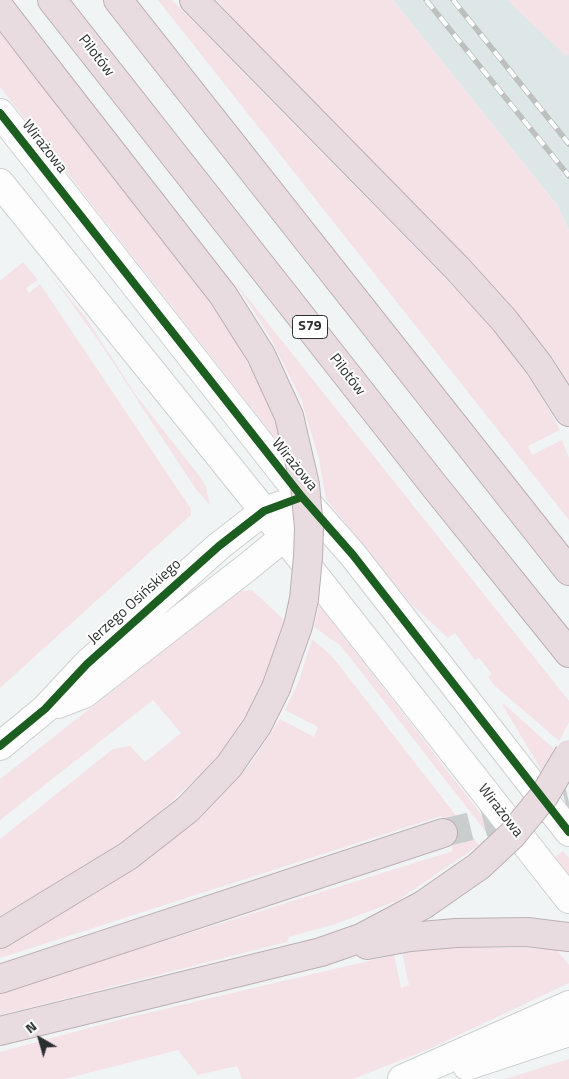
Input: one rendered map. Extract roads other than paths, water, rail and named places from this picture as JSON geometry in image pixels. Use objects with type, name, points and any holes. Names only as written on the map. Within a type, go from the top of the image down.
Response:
[{"type":"highway","name":"Pilotów","points":[[52,0],[436,488],[569,653]]},
{"type":"highway","points":[[118,0],[569,571]]},
{"type":"highway","points":[[194,0],[451,263],[504,320],[539,365],[569,412]]},
{"type":"highway","points":[[0,8],[223,295],[261,356],[288,416],[304,476],[309,516],[306,588],[298,626],[276,688],[260,721],[233,761],[188,809],[128,856],[0,934]]},
{"type":"highway","points":[[321,952],[361,938],[423,905],[473,871],[512,835],[544,796],[569,754]]},
{"type":"highway","points":[[0,979],[442,834]]},
{"type":"highway","points":[[0,1031],[321,952],[410,937],[498,931],[569,936]]},
{"type":"street","name":"Wirażowa","points":[[0,113],[94,236],[302,498],[353,555],[569,832]]},
{"type":"street","name":"Wirażowa","points":[[0,183],[264,511],[569,899]]},
{"type":"street","name":"Jerzego Osińskiego","points":[[0,746],[45,709],[102,651],[219,546],[264,511],[302,498]]},
{"type":"street","points":[[284,537],[302,498]]},
{"type":"street","name":"Jerzego Osińskiego","points":[[45,709],[84,694],[284,537]]},
{"type":"street","points":[[402,1079],[569,1005]]},
{"type":"street","points":[[422,1079],[569,1032]]},
{"type":"tunnel","points":[[443,833],[569,802]]},
{"type":"railway","points":[[426,0],[569,176]]},
{"type":"railway","points":[[453,0],[569,144]]}]
